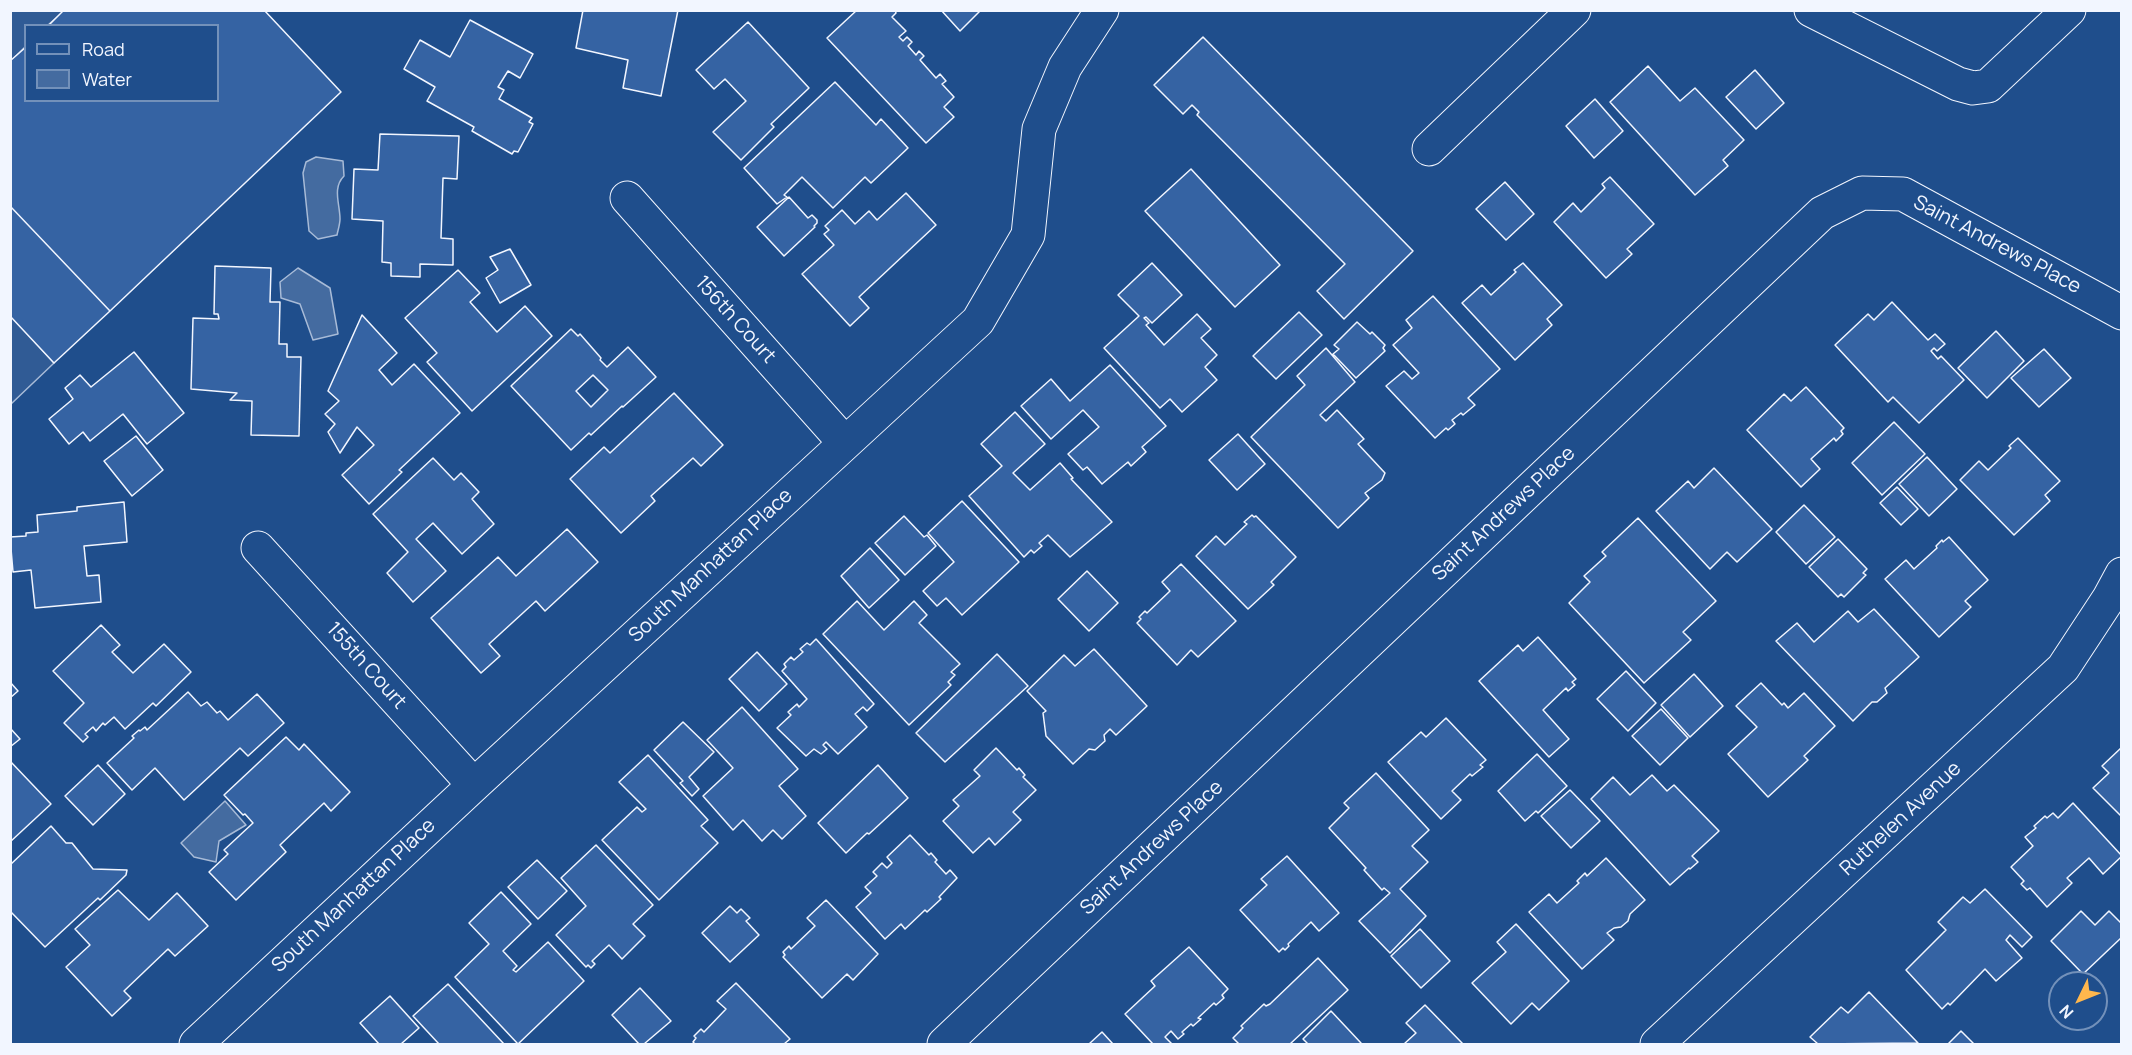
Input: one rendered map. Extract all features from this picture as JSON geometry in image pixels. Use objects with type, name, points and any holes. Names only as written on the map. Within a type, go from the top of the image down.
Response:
[{"type":"street","name":"South Manhattan Place","points":[[196,1044],[844,442],[978,321],[1028,235],[1039,129],[1065,67],[1102,10]]},
{"type":"street","points":[[1429,149],[1574,10]]},
{"type":"street","points":[[1811,10],[1958,84],[1974,88],[1988,86],[2068,10]]},
{"type":"street","name":"Saint Andrews Place","points":[[944,1044],[1822,213],[1862,193],[1903,194],[2121,313]]},
{"type":"street","name":"156th Court","points":[[627,198],[844,442]]},
{"type":"street","name":"155th Court","points":[[258,548],[474,785]]},
{"type":"street","name":"Ruthelen Avenue","points":[[1657,1044],[2063,668],[2109,598],[2121,574]]},
{"type":"shaded area","points":[[11,11],[64,11],[49,24],[24,24],[24,48],[11,61]]},
{"type":"shaded area","points":[[11,316],[54,363],[11,404]]},
{"type":"water","points":[[316,157],[343,161],[344,176],[337,191],[340,219],[337,235],[318,239],[309,231],[303,173],[306,162]]},
{"type":"water","points":[[298,268],[330,288],[338,334],[313,340],[300,304],[281,298],[280,282]]},
{"type":"water","points":[[225,801],[246,825],[219,841],[216,862],[194,857],[181,843]]},
{"type":"building","points":[[64,10],[264,10],[341,92],[110,311],[10,206],[10,61],[24,49],[24,102],[219,102],[219,24],[50,24]]},
{"type":"building","points":[[583,10],[678,10],[661,96],[623,88],[628,60],[576,48]]},
{"type":"building","points":[[857,10],[895,10],[896,13],[892,17],[906,31],[899,37],[903,41],[907,37],[912,42],[908,46],[916,55],[919,51],[924,56],[920,60],[936,78],[940,74],[946,81],[942,84],[954,97],[944,107],[954,117],[926,143],[827,38]]},
{"type":"building","points":[[941,10],[981,10],[960,31]]},
{"type":"building","points":[[470,20],[533,54],[520,78],[508,71],[498,87],[504,90],[499,99],[532,118],[529,122],[533,124],[518,152],[514,151],[512,154],[472,131],[474,127],[427,101],[435,87],[404,69],[420,40],[450,57]]},
{"type":"building","points":[[748,22],[809,88],[771,124],[774,127],[741,160],[713,132],[746,101],[725,79],[714,89],[696,70]]},
{"type":"building","points":[[1203,37],[1413,251],[1344,319],[1317,291],[1345,264],[1197,115],[1199,112],[1192,105],[1183,114],[1154,85]]},
{"type":"building","points":[[1648,66],[1680,101],[1695,88],[1744,140],[1723,160],[1728,166],[1695,195],[1610,102]]},
{"type":"building","points":[[1755,70],[1784,103],[1756,129],[1726,97]]},
{"type":"building","points":[[835,82],[876,125],[881,119],[908,148],[871,183],[865,177],[833,208],[802,177],[784,195],[787,197],[777,204],[744,168]]},
{"type":"building","points":[[1595,99],[1623,131],[1594,158],[1566,126]]},
{"type":"building","points":[[380,134],[459,136],[457,179],[443,178],[441,238],[453,239],[453,265],[420,264],[420,277],[391,276],[391,263],[382,262],[383,221],[352,219],[354,169],[378,170]]},
{"type":"building","points":[[1191,169],[1280,265],[1235,307],[1145,211]]},
{"type":"building","points":[[1610,177],[1654,224],[1627,249],[1632,254],[1606,278],[1554,222],[1573,203],[1581,212],[1605,188],[1602,184]]},
{"type":"building","points":[[1505,182],[1534,214],[1506,240],[1476,209]]},
{"type":"building","points":[[906,193],[936,225],[859,297],[869,308],[850,326],[802,274],[834,245],[824,234],[829,230],[825,226],[842,210],[855,224],[869,211],[877,220]]},
{"type":"building","points":[[789,197],[808,218],[812,215],[817,223],[784,256],[757,227]]},
{"type":"building","points":[[10,206],[110,311],[54,363],[10,316]]},
{"type":"building","points":[[510,249],[531,285],[500,303],[486,278],[498,270],[490,257]]},
{"type":"building","points":[[1152,263],[1182,295],[1152,323],[1146,317],[1144,318],[1149,323],[1146,325],[1164,345],[1197,314],[1211,329],[1201,338],[1217,355],[1205,367],[1217,380],[1182,412],[1170,399],[1160,408],[1104,348],[1139,316],[1118,295]]},
{"type":"building","points":[[1523,263],[1562,305],[1547,319],[1552,325],[1515,360],[1462,303],[1482,285],[1491,295]]},
{"type":"building","points":[[215,266],[271,268],[270,302],[280,302],[279,344],[287,344],[287,357],[301,357],[299,436],[251,435],[252,401],[230,400],[237,393],[191,389],[193,318],[219,319],[218,314],[214,314]]},
{"type":"building","points":[[458,270],[480,293],[470,302],[497,332],[525,306],[552,336],[472,411],[427,362],[437,353],[405,318]]},
{"type":"building","points":[[1433,296],[1500,369],[1468,398],[1475,405],[1463,415],[1461,413],[1452,420],[1455,424],[1448,430],[1446,428],[1435,438],[1386,386],[1404,371],[1412,379],[1419,373],[1393,345],[1412,328],[1406,320]]},
{"type":"building","points":[[1892,302],[1928,340],[1935,334],[1945,344],[1937,351],[1934,348],[1931,351],[1938,359],[1941,356],[1964,380],[1919,423],[1893,397],[1888,402],[1835,345],[1868,314],[1874,320]]},
{"type":"building","points":[[1299,312],[1322,335],[1276,379],[1253,356]]},
{"type":"building","points":[[362,315],[397,353],[379,370],[392,385],[414,364],[460,413],[399,470],[402,472],[369,504],[342,475],[374,445],[357,427],[340,453],[328,432],[335,424],[325,414],[339,401],[328,391]]},
{"type":"building","points":[[1357,322],[1385,345],[1383,348],[1385,351],[1356,378],[1333,354],[1339,349],[1334,345]]},
{"type":"building","points":[[571,329],[578,336],[580,334],[607,367],[628,347],[656,377],[571,450],[511,386]],"holes":[[[593,375],[608,390],[591,407],[576,391]]]},
{"type":"building","points":[[1996,331],[2024,361],[1987,398],[1958,368]]},
{"type":"building","points":[[1326,348],[1355,382],[1320,415],[1326,421],[1337,410],[1364,439],[1358,444],[1385,473],[1382,480],[1365,493],[1369,498],[1338,528],[1251,437],[1305,385],[1297,376]]},
{"type":"building","points":[[2044,349],[2071,378],[2039,407],[2011,378]]},
{"type":"building","points":[[134,352],[184,413],[147,444],[123,414],[90,441],[83,432],[69,444],[49,419],[73,399],[65,388],[80,375],[91,387]]},
{"type":"building","points":[[1110,365],[1166,426],[1142,447],[1146,452],[1131,466],[1128,462],[1102,484],[1087,467],[1083,470],[1068,454],[1099,427],[1083,410],[1051,439],[1021,406],[1051,379],[1070,401]]},
{"type":"building","points":[[1806,387],[1844,428],[1841,431],[1843,434],[1836,441],[1834,438],[1811,459],[1820,469],[1801,487],[1747,430],[1784,394],[1791,401]]},
{"type":"building","points":[[674,393],[723,445],[701,466],[693,458],[651,496],[655,501],[621,533],[570,479],[604,447],[610,453]]},
{"type":"building","points":[[1015,412],[1045,444],[1013,473],[1030,490],[1060,463],[1073,478],[1071,479],[1112,522],[1070,557],[1048,535],[1039,543],[1042,546],[1034,553],[1031,550],[1024,557],[969,496],[1002,466],[981,444]]},
{"type":"building","points":[[1894,422],[1925,454],[1882,495],[1852,463]]},
{"type":"building","points":[[1238,434],[1265,464],[1237,490],[1209,460]]},
{"type":"building","points":[[136,436],[163,470],[132,496],[104,461]]},
{"type":"building","points":[[2018,438],[2060,481],[2045,495],[2050,501],[2014,535],[1960,480],[1979,461],[1988,470]]},
{"type":"building","points":[[1927,457],[1957,489],[1929,516],[1899,484]]},
{"type":"building","points":[[433,458],[454,480],[461,473],[479,492],[472,499],[494,524],[462,554],[433,523],[416,539],[446,571],[413,602],[387,573],[408,552],[373,514]]},
{"type":"building","points":[[1714,468],[1772,529],[1737,562],[1727,552],[1710,569],[1656,511],[1688,481],[1694,488]]},
{"type":"building","points":[[1897,487],[1918,509],[1901,525],[1880,503]]},
{"type":"building","points":[[962,501],[1019,562],[962,615],[946,598],[937,606],[923,591],[954,562],[928,533]]},
{"type":"building","points":[[124,502],[127,542],[84,546],[87,576],[99,575],[101,602],[35,608],[31,570],[13,572],[10,537],[26,536],[26,533],[38,532],[37,515],[77,511],[77,507]]},
{"type":"building","points":[[1804,505],[1835,537],[1806,564],[1776,532]]},
{"type":"building","points":[[1252,515],[1256,516],[1296,557],[1271,582],[1274,585],[1248,609],[1196,556],[1216,536],[1225,545],[1247,524],[1244,522]]},
{"type":"building","points":[[904,516],[924,537],[927,535],[936,546],[905,575],[875,543]]},
{"type":"building","points":[[1638,518],[1716,601],[1683,632],[1691,640],[1644,683],[1569,603],[1590,582],[1584,576],[1606,556],[1602,552]]},
{"type":"building","points":[[567,529],[598,562],[545,611],[536,601],[489,644],[500,656],[481,673],[431,618],[498,557],[516,576]]},
{"type":"building","points":[[1949,537],[1988,580],[1965,601],[1971,607],[1939,637],[1885,579],[1906,560],[1914,569],[1937,548],[1936,546],[1942,540],[1943,542]]},
{"type":"building","points":[[1838,539],[1867,569],[1863,573],[1866,575],[1844,597],[1841,594],[1838,597],[1809,567]]},
{"type":"building","points":[[870,548],[899,580],[869,608],[841,576]]},
{"type":"building","points":[[1181,564],[1236,621],[1198,657],[1191,650],[1177,665],[1137,623],[1145,611],[1147,613],[1170,591],[1162,582]]},
{"type":"building","points":[[1087,571],[1118,603],[1089,631],[1058,599]]},
{"type":"building","points":[[857,601],[884,630],[914,601],[927,615],[919,623],[960,664],[951,672],[955,675],[948,682],[951,685],[909,725],[823,634]]},
{"type":"building","points":[[1874,609],[1919,657],[1885,688],[1887,693],[1877,702],[1872,702],[1853,721],[1776,641],[1797,623],[1814,642],[1848,611],[1858,622]]},
{"type":"building","points":[[101,625],[120,645],[112,652],[133,673],[164,644],[191,672],[156,706],[153,703],[125,729],[114,717],[105,725],[103,723],[96,731],[93,727],[85,734],[88,737],[83,742],[64,723],[84,703],[53,671]]},
{"type":"building","points":[[1538,637],[1576,679],[1572,682],[1575,685],[1568,691],[1566,688],[1543,710],[1569,739],[1549,757],[1479,681],[1518,645],[1523,651]]},
{"type":"building","points":[[816,639],[874,704],[867,711],[863,707],[855,714],[867,727],[838,754],[826,742],[823,745],[827,749],[821,754],[814,749],[806,756],[777,728],[791,715],[788,712],[797,704],[799,707],[807,699],[782,671],[786,667],[784,664],[791,657],[794,660],[803,652],[800,649],[807,643],[810,645]]},
{"type":"building","points":[[1094,649],[1147,706],[1116,735],[1110,729],[1104,735],[1105,741],[1095,750],[1089,749],[1073,764],[1046,736],[1043,713],[1046,711],[1027,691],[1064,655],[1075,666]]},
{"type":"building","points":[[757,652],[787,684],[759,711],[729,679]]},
{"type":"building","points":[[997,654],[1028,686],[945,762],[916,733]]},
{"type":"building","points":[[1626,671],[1656,703],[1628,731],[1597,699]]},
{"type":"building","points":[[1694,674],[1723,706],[1690,737],[1661,705]]},
{"type":"building","points":[[10,682],[18,691],[10,698]]},
{"type":"building","points":[[1761,683],[1782,705],[1784,703],[1788,708],[1804,693],[1835,726],[1804,756],[1808,760],[1768,797],[1728,754],[1757,727],[1736,706]]},
{"type":"building","points":[[188,692],[201,706],[207,702],[217,713],[220,711],[228,720],[257,694],[284,723],[248,756],[240,748],[184,800],[155,768],[132,790],[107,763],[134,738],[132,736],[145,727],[147,730]]},
{"type":"building","points":[[742,707],[798,769],[779,786],[806,816],[782,839],[773,830],[762,841],[743,820],[733,830],[703,796],[733,768],[707,740]]},
{"type":"building","points":[[1661,709],[1688,738],[1660,765],[1632,736]]},
{"type":"building","points":[[1446,718],[1486,760],[1480,765],[1483,767],[1472,776],[1470,774],[1452,791],[1461,800],[1441,819],[1388,762],[1421,732],[1426,737]]},
{"type":"building","points":[[683,722],[714,752],[689,777],[699,789],[692,796],[680,783],[683,781],[654,750]]},
{"type":"building","points":[[10,728],[20,739],[10,747]]},
{"type":"building","points":[[286,737],[299,750],[304,744],[350,792],[331,811],[324,803],[280,845],[286,852],[236,900],[209,872],[228,854],[224,850],[253,823],[224,795]]},
{"type":"building","points":[[2122,747],[2122,817],[2093,788],[2109,773],[2102,766]]},
{"type":"building","points":[[996,748],[1017,770],[1019,768],[1025,775],[1023,777],[1036,790],[1013,812],[1021,820],[995,845],[989,838],[973,853],[943,821],[959,806],[953,800],[980,776],[974,770]]},
{"type":"building","points":[[1537,754],[1567,786],[1538,813],[1536,811],[1525,821],[1498,791]]},
{"type":"building","points":[[648,755],[708,820],[701,826],[718,843],[659,900],[602,840],[637,807],[642,812],[646,809],[619,782]]},
{"type":"building","points":[[10,761],[51,804],[10,842]]},
{"type":"building","points":[[98,765],[125,794],[93,825],[65,796]]},
{"type":"building","points":[[878,765],[908,798],[846,853],[818,823]]},
{"type":"building","points":[[1376,773],[1429,830],[1412,846],[1428,862],[1400,889],[1426,916],[1390,953],[1359,921],[1390,893],[1384,888],[1382,890],[1364,870],[1366,868],[1329,828],[1349,808],[1344,803]]},
{"type":"building","points":[[1652,775],[1667,791],[1674,785],[1719,831],[1692,856],[1698,862],[1670,885],[1591,799],[1613,777],[1630,795]]},
{"type":"building","points":[[1570,790],[1600,821],[1571,848],[1541,816]]},
{"type":"building","points":[[2073,803],[2122,856],[2103,874],[2089,858],[2067,878],[2072,883],[2047,907],[2030,888],[2027,890],[2021,884],[2024,881],[2011,867],[2033,846],[2025,837],[2036,828],[2034,826],[2045,816],[2047,818],[2053,813],[2058,818]]},
{"type":"building","points":[[51,826],[66,843],[72,843],[93,869],[127,870],[126,875],[100,900],[98,898],[45,947],[10,911],[10,865]]},
{"type":"building","points":[[910,835],[929,855],[931,853],[937,860],[935,862],[946,874],[950,870],[957,878],[939,897],[941,899],[927,912],[925,910],[905,929],[901,924],[885,939],[856,907],[871,893],[865,887],[877,876],[873,872],[882,863],[887,868],[892,863],[887,857]]},
{"type":"building","points":[[596,845],[653,905],[633,924],[645,936],[622,959],[609,945],[592,961],[595,964],[591,968],[588,965],[586,967],[556,935],[586,906],[561,878]]},
{"type":"building","points":[[1287,856],[1339,913],[1319,931],[1311,922],[1288,944],[1285,950],[1283,948],[1279,952],[1240,910],[1267,885],[1261,879]]},
{"type":"building","points":[[1606,858],[1645,900],[1630,914],[1628,921],[1607,933],[1614,940],[1582,969],[1529,912],[1549,894],[1557,903],[1579,883],[1577,881],[1585,873],[1587,876]]},
{"type":"building","points":[[537,860],[567,891],[538,919],[508,887]]},
{"type":"building","points":[[1985,889],[2032,937],[2022,947],[2010,935],[2006,940],[2022,958],[1996,981],[1985,969],[1950,1005],[1948,1003],[1942,1009],[1906,970],[1946,930],[1938,922],[1963,897],[1970,903]]},
{"type":"building","points":[[118,890],[149,920],[177,893],[208,926],[175,956],[168,949],[124,991],[131,998],[112,1016],[66,967],[90,945],[75,929]]},
{"type":"building","points":[[501,892],[531,924],[503,951],[517,966],[513,970],[516,972],[548,942],[584,981],[518,1044],[455,977],[489,944],[469,923]]},
{"type":"building","points":[[826,900],[878,954],[853,980],[847,974],[822,998],[783,957],[785,955],[783,952],[789,946],[791,949],[815,926],[807,918]]},
{"type":"building","points":[[730,906],[737,913],[741,909],[750,918],[746,921],[759,935],[730,962],[702,933]]},
{"type":"building","points":[[2081,911],[2095,925],[2109,911],[2122,924],[2122,937],[2086,971],[2080,971],[2051,941]]},
{"type":"building","points":[[1516,924],[1569,981],[1539,1010],[1532,1003],[1511,1024],[1472,983],[1506,952],[1497,942]]},
{"type":"building","points":[[1420,929],[1450,961],[1421,988],[1391,956]]},
{"type":"building","points":[[1189,947],[1228,989],[1222,995],[1224,998],[1216,1005],[1214,1003],[1198,1018],[1201,1019],[1182,1032],[1184,1034],[1178,1039],[1171,1031],[1165,1037],[1172,1044],[1153,1044],[1125,1014],[1155,986],[1151,981]]},
{"type":"building","points":[[1318,958],[1348,990],[1290,1044],[1239,1044],[1233,1038],[1243,1028],[1241,1026],[1264,1004],[1266,1006],[1270,1004]]},
{"type":"building","points":[[736,983],[790,1039],[784,1044],[695,1044],[693,1042],[696,1038],[694,1036],[701,1029],[704,1032],[726,1009],[717,1001]]},
{"type":"building","points":[[448,984],[504,1044],[439,1044],[413,1016]]},
{"type":"building","points":[[640,988],[671,1021],[644,1044],[639,1044],[612,1015]]},
{"type":"building","points":[[1869,992],[1918,1043],[1818,1044],[1810,1037],[1841,1007],[1848,1013]]},
{"type":"building","points":[[390,996],[419,1028],[401,1044],[379,1044],[360,1023]]},
{"type":"building","points":[[1425,1005],[1463,1044],[1404,1044],[1416,1033],[1406,1023]]},
{"type":"building","points":[[1331,1011],[1360,1044],[1308,1044],[1303,1039]]},
{"type":"building","points":[[1961,1031],[1974,1044],[1948,1044]]},
{"type":"building","points":[[1102,1032],[1113,1044],[1089,1044]]}]
